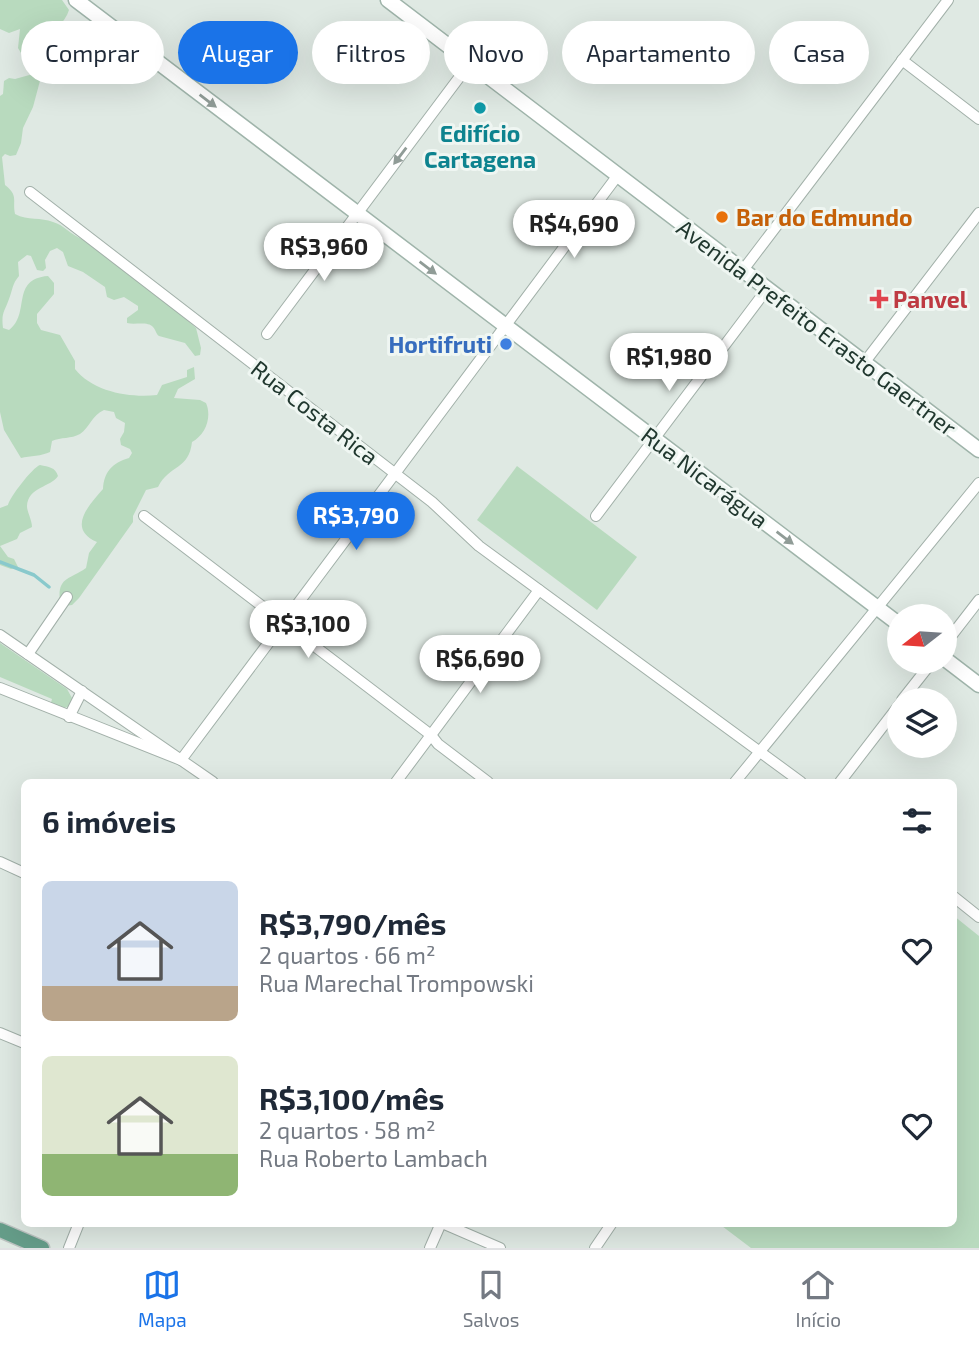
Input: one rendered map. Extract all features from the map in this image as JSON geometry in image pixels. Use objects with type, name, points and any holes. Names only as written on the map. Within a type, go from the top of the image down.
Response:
[{"type":"main road","name":"Rua Nicarágua","points":[[76,0],[887,615]]},
{"type":"main road","name":"Avenida Prefeito Erasto Gaertner","points":[[388,0],[444,43]]},
{"type":"main road","name":"Avenida Prefeito Erasto Gaertner","points":[[498,84],[979,450]]},
{"type":"main road","points":[[957,668],[979,685]]},
{"type":"main road","points":[[0,1230],[42,1248]]},
{"type":"street","points":[[743,271],[948,0]]},
{"type":"street","points":[[902,60],[979,119]]},
{"type":"street","points":[[267,334],[454,84]]},
{"type":"street","points":[[181,760],[618,175]]},
{"type":"street","name":"Rua Costa Rica","points":[[30,192],[432,502],[479,546],[797,779]]},
{"type":"street","points":[[864,363],[979,213]]},
{"type":"street","points":[[596,516],[767,289]]},
{"type":"street","points":[[737,779],[979,483]]},
{"type":"street","points":[[144,516],[431,734],[439,744],[484,779]]},
{"type":"street","points":[[398,779],[539,590]]},
{"type":"street","points":[[28,654],[67,597]]},
{"type":"street","points":[[957,628],[979,600]]},
{"type":"street","points":[[0,635],[209,779]]},
{"type":"street","points":[[912,688],[923,674]]},
{"type":"street","points":[[0,688],[181,760]]},
{"type":"street","points":[[69,717],[82,691]]},
{"type":"street","points":[[842,779],[887,720]]},
{"type":"street","points":[[0,862],[21,872]]},
{"type":"street","points":[[957,899],[979,916]]},
{"type":"street","points":[[0,1033],[21,1043]]},
{"type":"street","points":[[69,1248],[77,1227]]},
{"type":"street","points":[[430,1248],[440,1227]]},
{"type":"street","points":[[451,1227],[500,1248]]},
{"type":"street","points":[[595,1248],[609,1227]]},
{"type":"green space","points":[[0,0],[62,0],[69,10],[63,21],[21,21],[21,53],[18,48],[20,29],[9,33],[0,29]]},
{"type":"green space","points":[[21,77],[21,84],[39,84],[16,155],[5,154],[2,157],[5,185],[14,195],[15,214],[57,223],[82,239],[161,297],[196,328],[201,348],[200,355],[195,356],[185,343],[159,336],[151,325],[127,323],[127,318],[138,310],[138,306],[124,297],[114,300],[107,297],[105,287],[83,272],[68,266],[63,252],[57,248],[50,251],[43,271],[37,270],[31,256],[27,255],[18,262],[19,276],[4,312],[3,328],[9,330],[15,323],[29,283],[48,276],[54,283],[54,294],[37,314],[37,323],[41,330],[60,335],[75,361],[75,369],[83,377],[113,392],[157,395],[162,385],[187,377],[187,370],[194,367],[195,379],[178,389],[174,398],[200,400],[206,403],[208,408],[204,430],[192,442],[187,458],[168,474],[158,487],[146,490],[133,516],[133,522],[79,598],[72,605],[65,606],[60,602],[62,583],[86,568],[89,553],[97,542],[83,531],[83,517],[103,489],[110,469],[129,458],[132,453],[121,445],[125,423],[116,418],[114,412],[104,410],[80,434],[52,441],[50,452],[40,455],[21,458],[4,430],[0,412],[0,96],[3,94],[4,81]]},
{"type":"green space","points":[[40,465],[53,469],[58,476],[55,480],[35,491],[28,500],[27,508],[32,527],[20,533],[17,539],[0,546],[0,508],[8,505],[36,467]]},
{"type":"green space","points":[[517,466],[637,557],[597,610],[477,520]]},
{"type":"green space","points":[[0,546],[8,557],[14,559],[18,567],[11,569],[0,565]]},
{"type":"green space","points":[[0,643],[67,689],[72,698],[70,706],[61,709],[50,706],[52,699],[0,677]]},
{"type":"green space","points":[[957,918],[979,936],[979,1248],[751,1248],[723,1227],[957,1227]]},
{"type":"waterway","points":[[0,562],[34,575],[49,587]]},
{"type":"place","name":"Edifício Cartagena","points":[[480,108]]},
{"type":"place","name":"Bar do Edmundo","points":[[722,217]]},
{"type":"place","name":"Panvel","points":[[879,299]]},
{"type":"place","name":"Hortifruti","points":[[506,344]]}]
